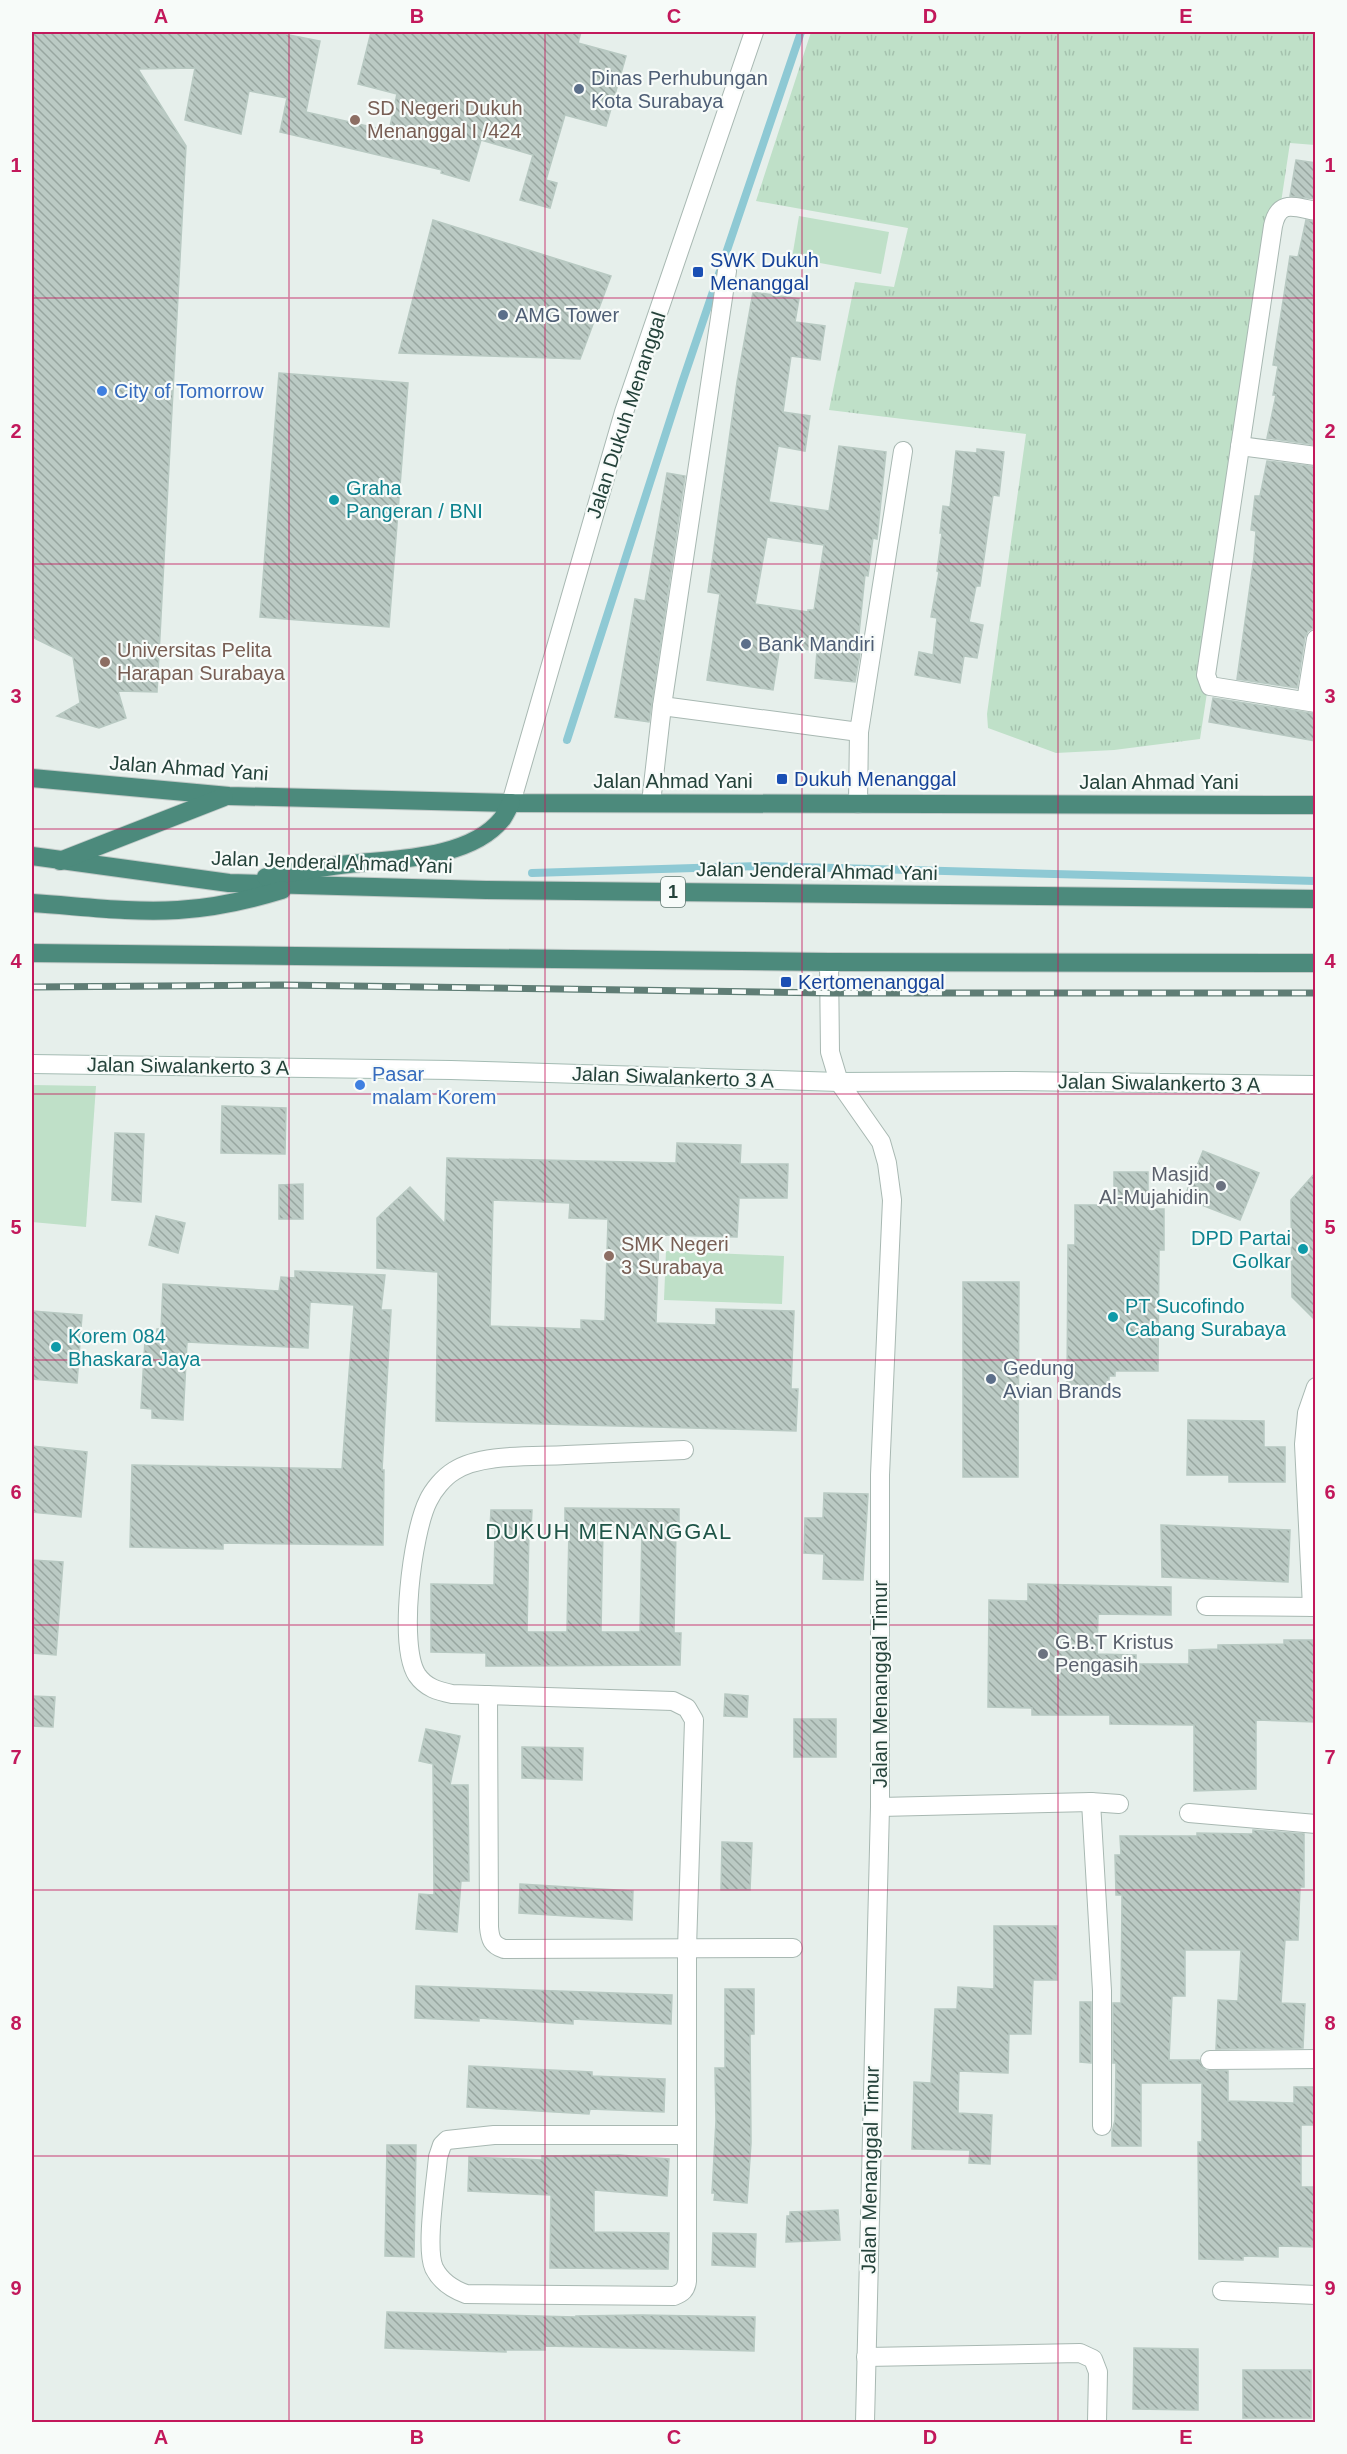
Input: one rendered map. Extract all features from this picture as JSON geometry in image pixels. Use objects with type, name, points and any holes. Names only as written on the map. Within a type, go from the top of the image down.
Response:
[{"type":"highway","name":"Jalan Ahmad Yani","points":[[32,778],[229,796],[511,803],[1316,805]]},
{"type":"highway","points":[[58,861],[229,796]]},
{"type":"highway","points":[[229,883],[306,869],[421,856],[458,848],[481,836],[502,819],[511,803]]},
{"type":"highway","name":"Jalan Jenderal Ahmad Yani","points":[[32,856],[229,883],[486,890],[1316,899]]},
{"type":"highway","points":[[32,903],[144,911],[180,910],[252,899],[298,885]]},
{"type":"highway","points":[[32,953],[830,962],[1316,963]]},
{"type":"street","name":"Jalan Dukuh Menanggal","points":[[511,803],[624,412],[754,32]]},
{"type":"street","points":[[1316,211],[1292,207],[1282,208],[1276,213],[1206,681],[1210,686],[1311,702],[1316,639]]},
{"type":"street","points":[[651,803],[662,706],[727,271]]},
{"type":"street","points":[[1240,446],[1316,456]]},
{"type":"street","points":[[858,804],[859,732],[903,451]]},
{"type":"street","points":[[662,706],[859,732]]},
{"type":"street","name":"Jalan Menanggal Timur","points":[[830,962],[830,1052],[838,1082],[881,1142],[887,1163],[892,1200],[880,1475],[880,1807],[865,2422]]},
{"type":"street","name":"Jalan Siwalankerto 3 A","points":[[32,1064],[451,1070],[838,1082],[1011,1081],[1316,1085]]},
{"type":"street","points":[[1206,1606],[1314,1607],[1304,1444],[1307,1413],[1316,1388]]},
{"type":"street","points":[[684,1450],[481,1461],[455,1470],[439,1484],[427,1502],[412,1563],[408,1650],[416,1674],[427,1686],[452,1694],[673,1701],[687,1708],[694,1720],[687,1949],[687,2134],[687,2281],[684,2290],[674,2296],[466,2294],[453,2289],[441,2279],[433,2266],[431,2240],[438,2157],[442,2145],[447,2140],[494,2135],[687,2134]]},
{"type":"street","points":[[488,1695],[489,1927],[492,1942],[504,1949],[793,1948]]},
{"type":"street","points":[[880,1807],[1091,1802],[1119,1804]]},
{"type":"street","points":[[1091,1802],[1102,1991],[1102,2126]]},
{"type":"street","points":[[1189,1813],[1316,1824]]},
{"type":"street","points":[[1210,2060],[1316,2059]]},
{"type":"street","points":[[1222,2290],[1316,2295]]},
{"type":"street","points":[[866,2357],[1080,2353],[1093,2359],[1098,2372],[1097,2422]]},
{"type":"green space","points":[[811,32],[1315,32],[1315,145],[1290,143],[1200,739],[1114,750],[1056,753],[988,728],[987,714],[1026,434],[829,410],[855,282],[894,287],[908,228],[756,201]]},
{"type":"green space","points":[[799,216],[889,232],[881,274],[792,258]]},
{"type":"green space","points":[[32,1085],[96,1086],[86,1227],[32,1222]]},
{"type":"green space","points":[[666,1251],[784,1256],[782,1304],[664,1300]]},
{"type":"building","name":"City of Tomorrow","points":[[32,32],[274,32],[320,41],[306,112],[389,131],[397,94],[358,84],[371,32],[581,32],[578,43],[626,56],[606,126],[565,115],[546,180],[557,183],[550,208],[520,200],[533,155],[481,140],[469,181],[441,173],[442,170],[280,132],[287,98],[249,91],[241,134],[185,120],[195,68],[138,69],[186,146],[157,692],[118,691],[126,718],[99,728],[57,716],[80,703],[73,657],[32,637]]},
{"type":"building","points":[[1296,160],[1316,163],[1316,199],[1290,196]]},
{"type":"building","name":"AMG Tower","points":[[433,220],[611,276],[580,359],[399,353]]},
{"type":"building","points":[[1306,220],[1316,222],[1316,445],[1267,438],[1276,395],[1273,395],[1278,366],[1273,365],[1290,256],[1298,257]]},
{"type":"building","points":[[753,292],[799,299],[795,322],[825,326],[820,360],[791,356],[783,412],[810,416],[805,451],[778,446],[769,502],[829,511],[839,446],[886,452],[877,539],[873,538],[868,576],[865,575],[857,653],[860,653],[855,682],[815,678],[817,651],[780,646],[773,690],[707,680],[720,594],[708,592],[737,382]],"holes":[[[767,537],[824,545],[814,610],[808,610],[808,612],[755,604]]]},
{"type":"building","name":"Graha Pangeran / BNI","points":[[279,373],[408,383],[389,627],[260,617]]},
{"type":"building","points":[[977,449],[1004,452],[999,496],[993,495],[980,586],[976,586],[969,622],[983,625],[977,658],[964,656],[960,683],[915,675],[919,652],[933,655],[937,618],[931,617],[939,572],[937,571],[943,506],[950,507],[956,451],[977,453]]},
{"type":"building","points":[[1267,461],[1316,467],[1316,615],[1313,628],[1305,637],[1297,688],[1237,679],[1254,557],[1256,531],[1251,530],[1255,496],[1260,496]]},
{"type":"building","points":[[667,473],[685,476],[649,722],[615,717],[635,599],[645,601]]},
{"type":"building","points":[[1213,698],[1316,714],[1316,741],[1209,722]]},
{"type":"building","points":[[222,1106],[286,1108],[285,1154],[221,1153]]},
{"type":"building","points":[[115,1133],[144,1134],[141,1202],[112,1200]]},
{"type":"building","points":[[677,1143],[741,1145],[740,1164],[788,1164],[787,1198],[739,1198],[737,1237],[659,1235],[656,1323],[716,1325],[716,1309],[794,1311],[791,1389],[798,1389],[796,1431],[436,1421],[438,1272],[377,1268],[377,1218],[410,1187],[445,1224],[447,1158],[676,1163]],"holes":[[[493,1200],[570,1203],[569,1218],[608,1219],[605,1321],[581,1320],[581,1329],[490,1326]]]},
{"type":"building","name":"Masjid Al-Mujahidin","points":[[1203,1151],[1259,1173],[1240,1220],[1184,1198]]},
{"type":"building","name":"PT Sucofindo Cabang Surabaya","points":[[1114,1172],[1148,1172],[1148,1209],[1164,1209],[1164,1250],[1159,1250],[1158,1371],[1115,1371],[1115,1376],[1109,1376],[1109,1389],[1067,1389],[1068,1245],[1075,1245],[1075,1205],[1114,1205]]},
{"type":"building","name":"DPD Partai Golkar","points":[[1316,1172],[1316,1321],[1292,1297],[1291,1200]]},
{"type":"building","points":[[303,1184],[303,1219],[279,1219],[279,1185]]},
{"type":"building","points":[[156,1216],[185,1223],[178,1253],[149,1245]]},
{"type":"building","points":[[295,1271],[385,1275],[381,1310],[391,1310],[382,1470],[384,1470],[383,1545],[223,1543],[223,1549],[130,1547],[132,1465],[342,1469],[354,1305],[310,1302],[308,1348],[187,1342],[183,1420],[152,1418],[152,1409],[141,1408],[145,1340],[156,1340],[157,1329],[161,1329],[163,1284],[279,1291],[281,1277],[295,1278]]},
{"type":"building","name":"Gedung Avian Brands","points":[[963,1282],[1019,1282],[1018,1477],[963,1477]]},
{"type":"building","name":"Korem 084 Bhaskara Jaya","points":[[32,1311],[82,1315],[77,1383],[32,1379]]},
{"type":"building","points":[[1188,1420],[1264,1421],[1264,1447],[1285,1447],[1285,1482],[1229,1482],[1229,1475],[1187,1475]]},
{"type":"building","points":[[32,1446],[87,1452],[81,1517],[32,1512]]},
{"type":"building","points":[[824,1493],[868,1494],[863,1580],[823,1579],[824,1554],[804,1553],[805,1518],[823,1518]]},
{"type":"building","points":[[565,1508],[679,1509],[679,1528],[676,1528],[674,1633],[681,1633],[680,1665],[486,1666],[486,1653],[431,1652],[431,1584],[494,1585],[495,1528],[490,1528],[491,1510],[532,1510],[531,1529],[529,1529],[527,1632],[567,1632],[569,1527],[565,1526]],"holes":[[[603,1527],[642,1528],[640,1632],[601,1632]]]},
{"type":"building","points":[[1161,1525],[1290,1530],[1288,1582],[1162,1577]]},
{"type":"building","points":[[32,1560],[63,1562],[56,1655],[32,1653]]},
{"type":"building","points":[[1028,1584],[1171,1587],[1171,1615],[1098,1614],[1097,1654],[1136,1655],[1136,1664],[1189,1664],[1189,1650],[1218,1649],[1218,1645],[1284,1644],[1284,1640],[1316,1640],[1316,1722],[1256,1720],[1256,1789],[1194,1791],[1194,1725],[1110,1724],[1110,1715],[1032,1715],[1032,1708],[988,1707],[989,1600],[1028,1601]]},
{"type":"building","points":[[725,1694],[748,1696],[747,1717],[724,1716]]},
{"type":"building","points":[[32,1696],[55,1697],[53,1727],[32,1726]]},
{"type":"building","points":[[794,1719],[836,1719],[836,1757],[794,1757]]},
{"type":"building","points":[[426,1729],[460,1736],[450,1785],[468,1785],[469,1881],[461,1881],[457,1932],[416,1929],[419,1894],[434,1895],[433,1764],[419,1761]]},
{"type":"building","points":[[522,1747],[583,1748],[582,1780],[522,1778]]},
{"type":"building","points":[[1253,1830],[1304,1834],[1304,1887],[1300,1887],[1298,1940],[1285,1940],[1281,2003],[1305,2004],[1303,2048],[1216,2049],[1218,2000],[1238,2001],[1241,1950],[1185,1950],[1185,1996],[1172,1996],[1169,2060],[1199,2060],[1205,2070],[1228,2071],[1228,2101],[1294,2103],[1294,2087],[1314,2087],[1314,2125],[1301,2125],[1301,2187],[1316,2187],[1316,2247],[1278,2246],[1278,2257],[1243,2256],[1243,2260],[1199,2259],[1198,2142],[1202,2142],[1202,2083],[1141,2083],[1141,2146],[1112,2146],[1116,2063],[1113,2063],[1113,2003],[1121,2003],[1122,1895],[1116,1895],[1115,1855],[1121,1855],[1120,1836],[1197,1836],[1197,1833],[1253,1834]]},
{"type":"building","points":[[722,1842],[752,1843],[750,1890],[721,1890]]},
{"type":"building","points":[[520,1884],[633,1891],[632,1920],[519,1913]]},
{"type":"building","points":[[994,1926],[1057,1926],[1057,1980],[1033,1980],[1031,2034],[1009,2034],[1008,2073],[959,2071],[958,2113],[992,2115],[990,2164],[969,2163],[970,2150],[912,2149],[914,2082],[931,2083],[935,2009],[957,2009],[958,1987],[994,1989]]},
{"type":"building","points":[[416,1986],[672,1995],[671,2024],[573,2019],[573,2024],[479,2018],[479,2021],[415,2018]]},
{"type":"building","points":[[725,1989],[754,1989],[754,2034],[750,2034],[751,2143],[747,2203],[714,2200],[715,2193],[712,2193],[716,2121],[715,2068],[725,2068]]},
{"type":"building","points":[[1080,2002],[1091,2002],[1091,2063],[1080,2062]]},
{"type":"building","points":[[469,2066],[592,2072],[592,2076],[665,2079],[664,2112],[590,2109],[589,2114],[467,2107]]},
{"type":"building","points":[[387,2145],[416,2145],[414,2257],[385,2256]]},
{"type":"building","points":[[619,2155],[669,2159],[667,2196],[594,2190],[594,2232],[669,2233],[668,2269],[550,2268],[551,2195],[468,2191],[469,2157],[542,2160],[542,2156]]},
{"type":"building","points":[[838,2210],[840,2240],[786,2242],[787,2216],[790,2216],[790,2212]]},
{"type":"building","points":[[713,2233],[756,2234],[755,2267],[712,2265]]},
{"type":"building","points":[[387,2312],[576,2317],[641,2315],[755,2317],[754,2351],[545,2346],[545,2350],[506,2350],[506,2352],[385,2348]]},
{"type":"building","points":[[1134,2348],[1198,2349],[1198,2410],[1133,2409]]},
{"type":"building","points":[[1243,2370],[1311,2370],[1311,2418],[1243,2418]]},
{"type":"waterway","points":[[567,740],[682,383],[801,32]]},
{"type":"waterway","points":[[532,873],[759,866],[1316,881]]},
{"type":"railway","points":[[32,987],[283,985],[829,993],[1316,993]]},
{"type":"place","name":"Dinas Perhubungan Kota Surabaya","points":[[579,89]]},
{"type":"place","name":"SD Negeri Dukuh Menanggal I /424","points":[[355,120]]},
{"type":"place","name":"SWK Dukuh Menanggal","points":[[698,272]]},
{"type":"place","name":"AMG Tower","points":[[503,315]]},
{"type":"place","name":"City of Tomorrow","points":[[102,391]]},
{"type":"place","name":"Graha Pangeran / BNI","points":[[334,500]]},
{"type":"place","name":"Bank Mandiri","points":[[746,644]]},
{"type":"place","name":"Universitas Pelita Harapan Surabaya","points":[[105,662]]},
{"type":"place","name":"Dukuh Menanggal","points":[[782,779]]},
{"type":"place","name":"Kertomenanggal","points":[[786,982]]},
{"type":"place","name":"Pasar malam Korem","points":[[360,1085]]},
{"type":"place","name":"Masjid Al-Mujahidin","points":[[1221,1186]]},
{"type":"place","name":"DPD Partai Golkar","points":[[1303,1249]]},
{"type":"place","name":"SMK Negeri 3 Surabaya","points":[[609,1256]]},
{"type":"place","name":"PT Sucofindo Cabang Surabaya","points":[[1113,1317]]},
{"type":"place","name":"Korem 084 Bhaskara Jaya","points":[[56,1347]]},
{"type":"place","name":"Gedung Avian Brands","points":[[991,1379]]},
{"type":"place","name":"G.B.T Kristus Pengasih","points":[[1043,1654]]},
{"type":"district","name":"DUKUH MENANGGAL","points":[[609,1531]]}]
